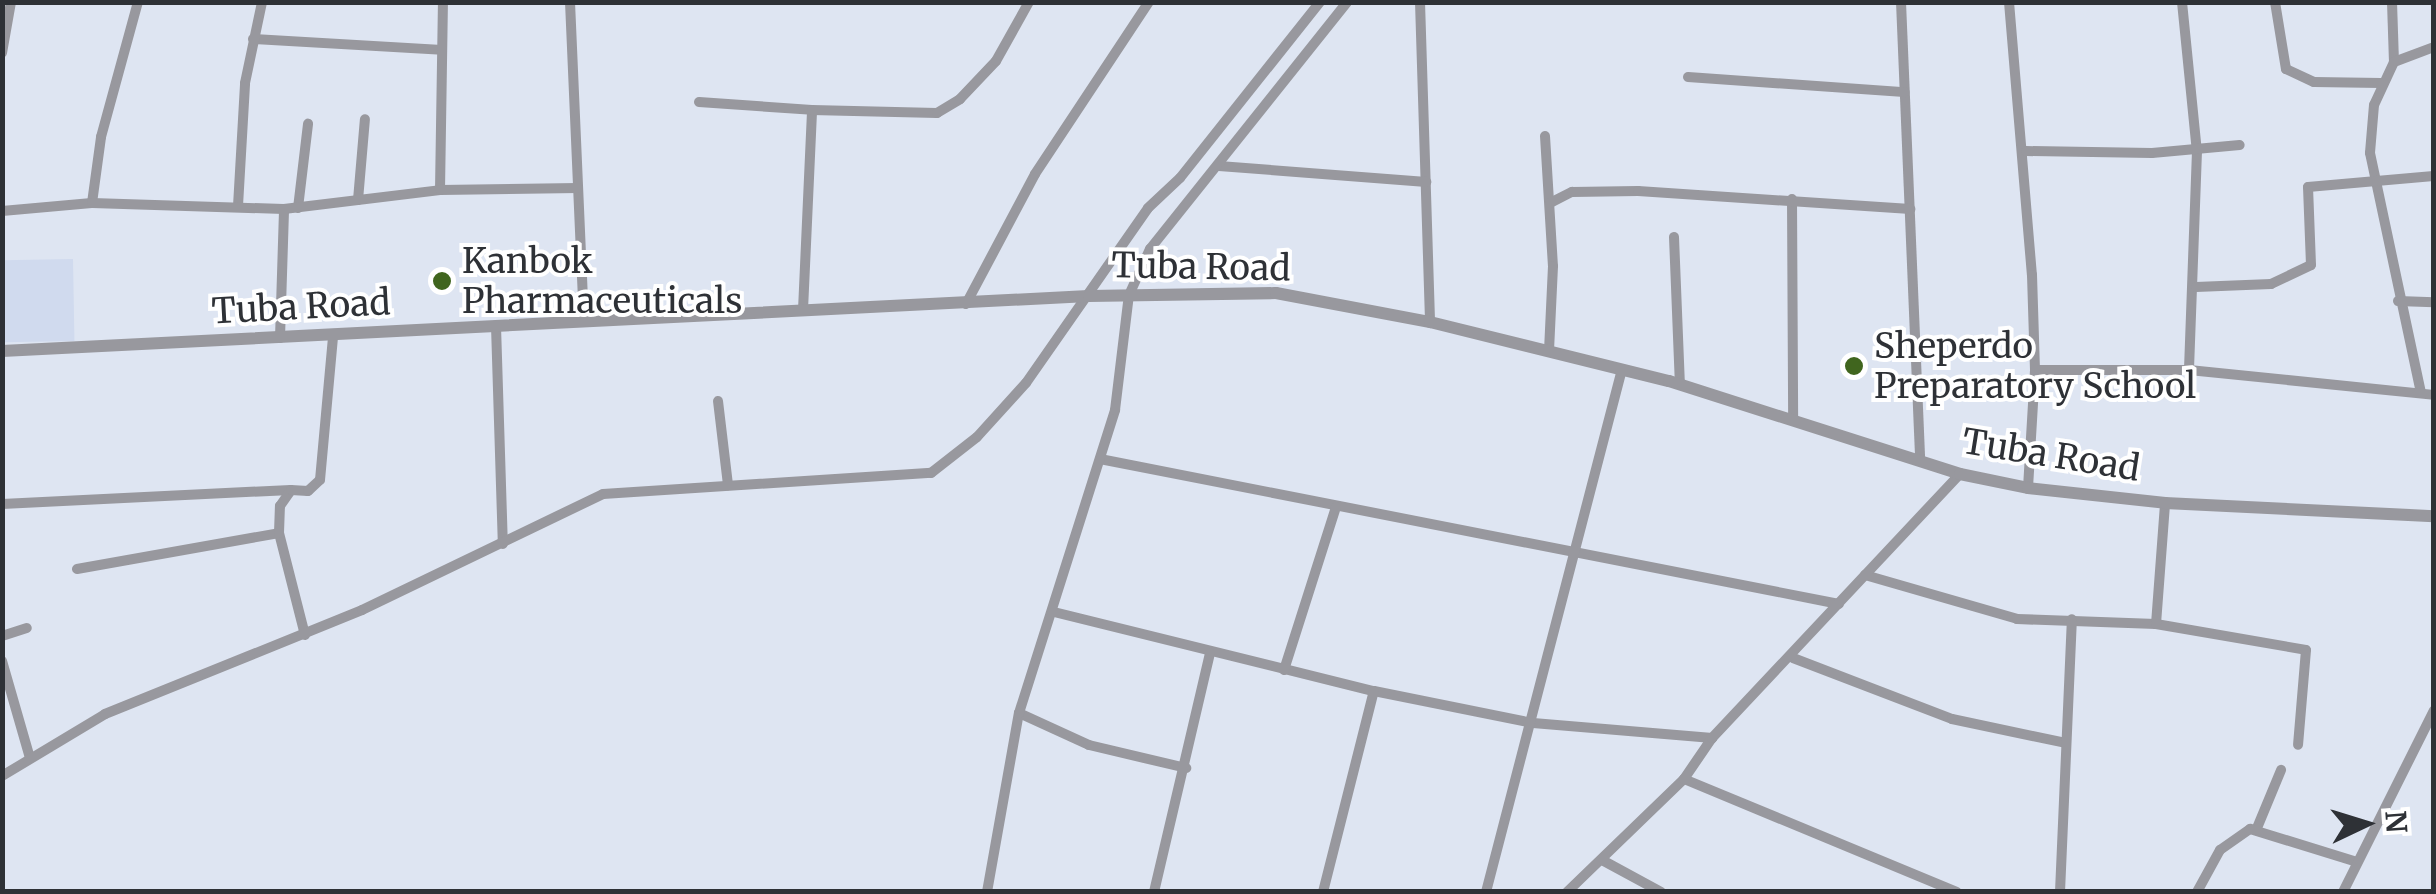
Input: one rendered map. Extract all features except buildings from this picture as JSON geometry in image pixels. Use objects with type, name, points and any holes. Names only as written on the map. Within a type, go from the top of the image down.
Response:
[{"type":"street","points":[[2,53],[11,2]]},
{"type":"street","points":[[92,203],[96,156],[138,2]]},
{"type":"street","points":[[238,206],[253,39],[262,2]]},
{"type":"street","points":[[440,190],[443,2]]},
{"type":"street","points":[[570,2],[584,322]]},
{"type":"street","points":[[699,102],[937,113],[960,99],[996,61],[1029,2]]},
{"type":"street","points":[[966,304],[1035,174],[1149,2]]},
{"type":"street","points":[[2,776],[105,714],[304,635],[603,494],[931,473],[1002,413],[1148,208],[1180,178],[1320,2]]},
{"type":"street","points":[[987,892],[1019,713],[1054,612],[1124,373],[1129,295],[1150,249],[1347,2]]},
{"type":"street","points":[[1420,2],[1430,322]]},
{"type":"street","points":[[1901,2],[1920,459]]},
{"type":"street","points":[[2008,2],[2026,151],[2036,370],[2028,488]]},
{"type":"street","points":[[2182,2],[2197,150],[2196,287],[2190,370]]},
{"type":"street","points":[[2275,2],[2286,70],[2314,82],[2381,83]]},
{"type":"street","points":[[2036,370],[2190,370],[2427,394],[2398,301],[2370,153],[2381,83],[2394,62],[2392,2]]},
{"type":"street","points":[[253,39],[442,50]]},
{"type":"street","points":[[2394,62],[2434,48]]},
{"type":"street","points":[[1688,78],[1904,92]]},
{"type":"street","points":[[803,310],[812,110]]},
{"type":"street","points":[[358,200],[364,119]]},
{"type":"street","points":[[298,208],[308,124]]},
{"type":"street","points":[[1545,136],[1550,203],[1549,350]]},
{"type":"street","points":[[2026,151],[2197,150],[2240,145]]},
{"type":"street","points":[[1218,166],[1426,182]]},
{"type":"street","points":[[2196,287],[2272,284],[2303,271],[2314,259],[2305,190],[2434,176]]},
{"type":"street","points":[[2,211],[92,203],[284,209],[440,190],[578,188]]},
{"type":"street","points":[[1550,203],[1572,192],[1638,191],[1910,209]]},
{"type":"street","points":[[1792,199],[1798,285],[1793,419]]},
{"type":"street","points":[[280,338],[284,209]]},
{"type":"street","points":[[1674,237],[1680,384]]},
{"type":"street","name":"Tuba Road","points":[[2,351],[1089,296],[1276,294],[1430,322],[1549,350],[1680,384],[1960,474],[2028,488],[2164,503],[2434,516]]},
{"type":"street","points":[[2398,301],[2434,302]]},
{"type":"street","points":[[496,326],[504,544]]},
{"type":"street","points":[[2,504],[308,491],[320,480],[333,336]]},
{"type":"street","points":[[1486,892],[1622,369]]},
{"type":"street","points":[[718,401],[728,484]]},
{"type":"street","points":[[1100,458],[1576,557],[1839,604]]},
{"type":"street","points":[[1568,892],[1684,779],[1712,738],[1793,658],[1960,474]]},
{"type":"street","points":[[290,490],[282,496],[280,533],[304,635]]},
{"type":"street","points":[[2156,624],[2164,503]]},
{"type":"street","points":[[1284,670],[1336,508]]},
{"type":"street","points":[[77,570],[280,533]]},
{"type":"street","points":[[1865,576],[2017,619],[2156,624],[2306,650],[2298,745]]},
{"type":"street","points":[[1054,612],[1374,691],[1533,722],[1712,738]]},
{"type":"street","points":[[2060,892],[2072,619]]},
{"type":"street","points":[[2,636],[26,628]]},
{"type":"street","points":[[1154,892],[1210,653]]},
{"type":"street","points":[[1793,658],[1952,718],[2066,743]]},
{"type":"street","points":[[2,662],[30,758]]},
{"type":"street","points":[[1324,892],[1374,691]]},
{"type":"street","points":[[2343,892],[2434,710]]},
{"type":"street","points":[[1019,713],[1089,745],[1186,768]]},
{"type":"street","points":[[2256,828],[2281,770]]},
{"type":"street","points":[[1684,779],[1957,892]]},
{"type":"street","points":[[2198,892],[2220,850],[2240,832],[2256,828],[2357,862]]},
{"type":"street","points":[[1602,860],[1661,892]]},
{"type":"shaded area","points":[[73,259],[74,341],[4,342],[3,260]]},
{"type":"place","name":"Kanbok Pharmaceuticals","points":[[442,281]]},
{"type":"place","name":"Sheperdo Preparatory School","points":[[1854,366]]}]
